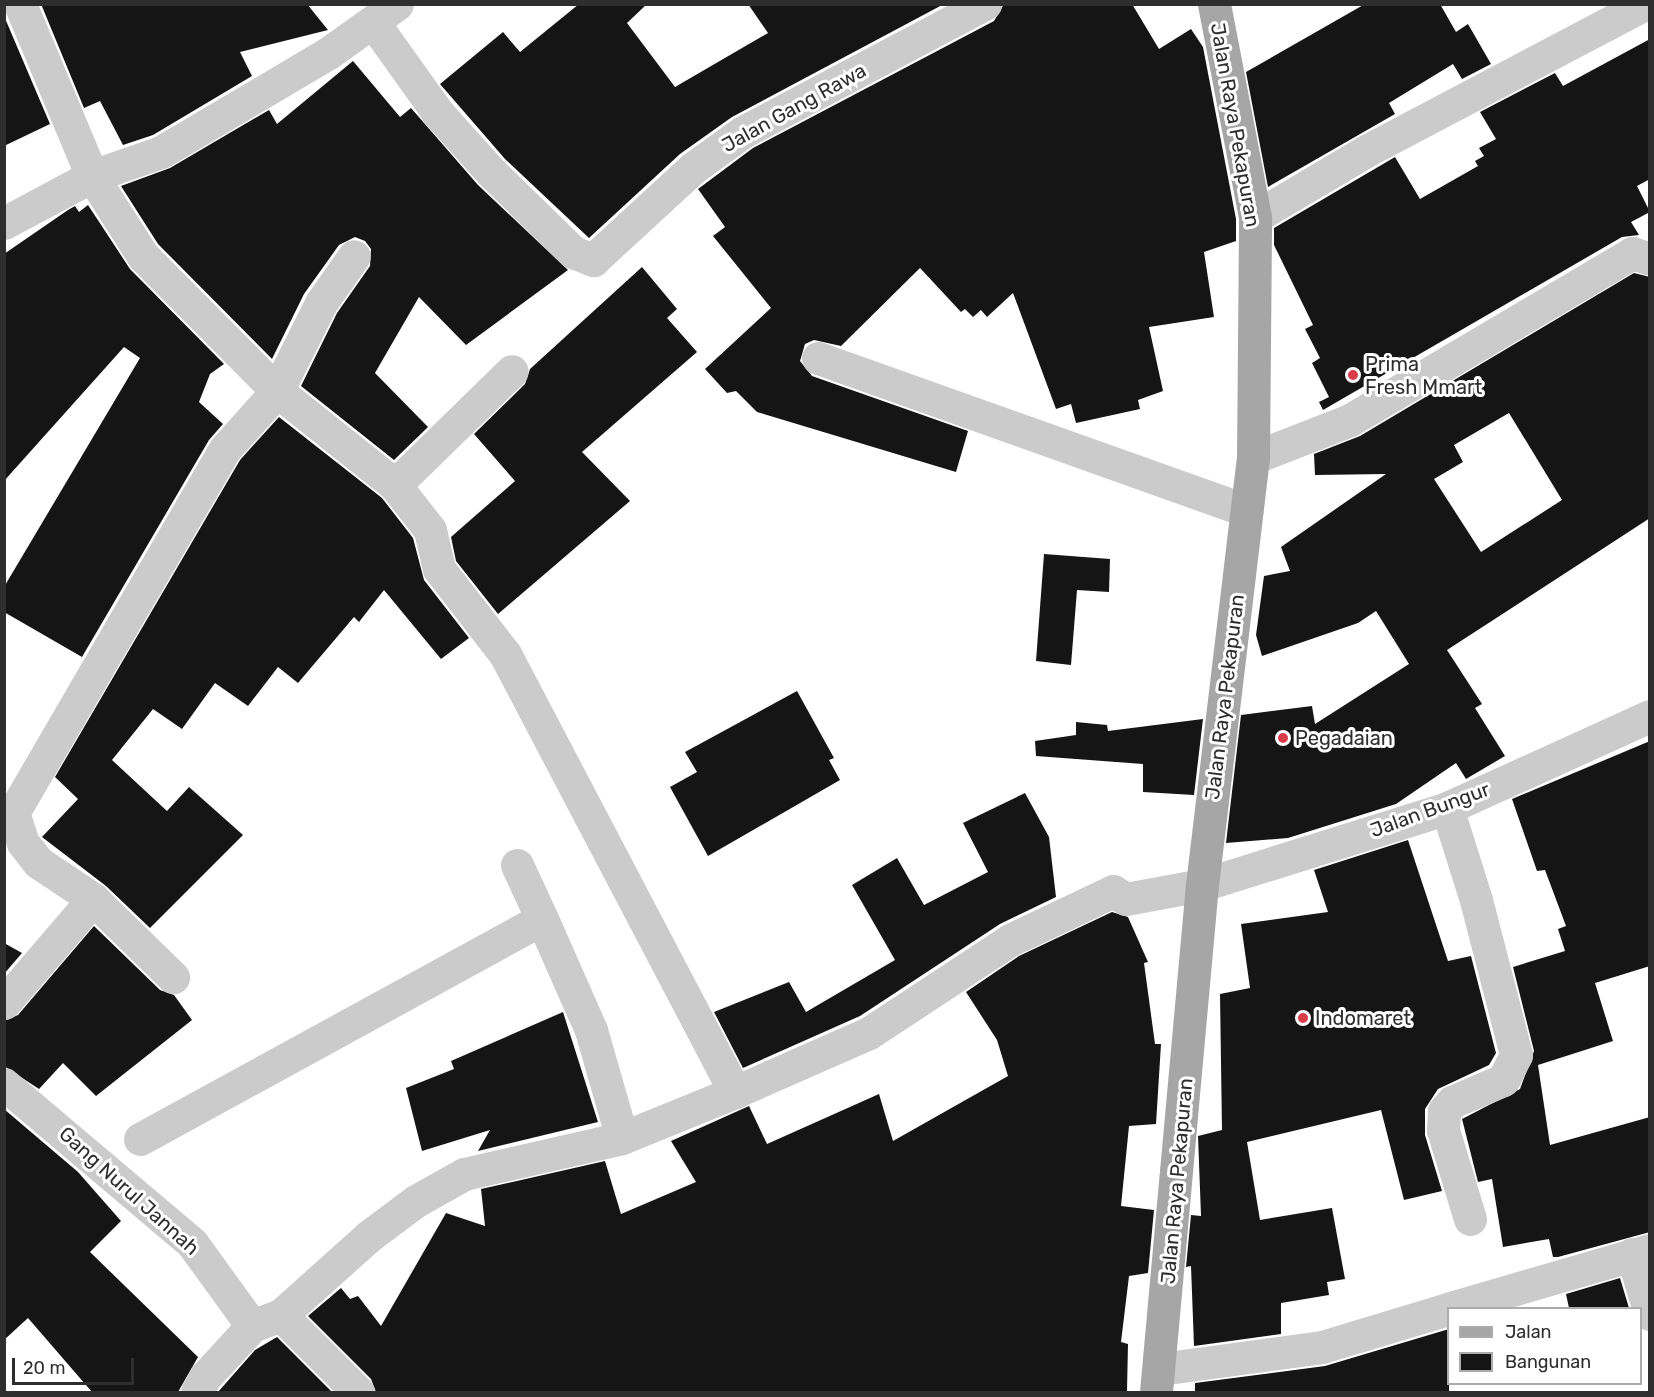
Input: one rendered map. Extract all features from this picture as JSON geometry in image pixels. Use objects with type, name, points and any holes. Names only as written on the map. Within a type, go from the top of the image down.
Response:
[{"type":"main road","name":"Jalan Raya Pekapuran","points":[[1158,1381],[1202,885],[1253,458],[1255,217],[1214,4]]},
{"type":"street","points":[[20,4],[92,176],[143,256],[277,391],[396,485],[430,530],[439,569],[505,654],[735,1092],[622,1138],[464,1174],[416,1201],[369,1236],[267,1321],[205,1377],[197,1392]]},
{"type":"street","name":"Jalan Gang Rawa","points":[[385,13],[438,112],[491,172],[573,252],[593,260],[693,168],[742,132],[985,4]]},
{"type":"street","points":[[1255,217],[1366,150],[1645,4]]},
{"type":"street","points":[[4,223],[92,176],[161,152],[385,13]]},
{"type":"street","points":[[1253,458],[1350,420],[1632,254],[1650,259]]},
{"type":"street","points":[[172,977],[93,899],[38,862],[23,843],[13,813],[225,448],[277,391],[321,303],[354,256]]},
{"type":"street","points":[[818,358],[1247,511]]},
{"type":"street","points":[[396,485],[512,371]]},
{"type":"street","name":"Jalan Bungur","points":[[735,1092],[869,1033],[1010,940],[1113,891],[1126,899],[1202,885],[1447,808],[1650,716]]},
{"type":"street","points":[[1447,808],[1476,900],[1516,1055],[1503,1080],[1452,1102],[1444,1111],[1443,1130],[1470,1219]]},
{"type":"street","points":[[517,865],[591,1030],[622,1138]]},
{"type":"street","points":[[4,1003],[93,899]]},
{"type":"street","points":[[140,1139],[542,919]]},
{"type":"street","name":"Gang Nurul Jannah","points":[[4,1084],[192,1243],[267,1321],[358,1392]]},
{"type":"street","points":[[1456,1307],[1641,1252],[1650,1314]]},
{"type":"street","points":[[1158,1381],[1322,1347],[1447,1310]]},
{"type":"building","points":[[41,4],[307,4],[328,30],[240,52],[252,76],[153,135],[123,145],[100,101],[84,108]]},
{"type":"building","points":[[579,4],[647,4],[627,23],[675,87],[768,33],[748,4],[944,4],[732,117],[680,154],[589,238],[505,159],[440,84],[503,32],[520,52]]},
{"type":"building","points":[[1004,4],[1132,4],[1159,49],[1191,29],[1203,47],[1236,219],[1236,241],[1204,252],[1214,317],[1149,327],[1163,391],[1138,400],[1140,409],[1076,423],[1071,404],[1056,409],[1013,293],[987,317],[981,310],[973,317],[965,309],[961,312],[920,268],[841,346],[814,340],[805,344],[800,361],[812,376],[968,431],[956,472],[757,412],[736,391],[727,393],[705,369],[771,308],[713,236],[725,227],[698,189],[753,148],[994,21]]},
{"type":"building","points":[[1365,4],[1440,4],[1456,32],[1468,24],[1491,64],[1462,79],[1453,64],[1389,103],[1395,114],[1268,187],[1246,72]]},
{"type":"building","points":[[4,16],[50,124],[4,146]]},
{"type":"building","points":[[1650,39],[1650,179],[1637,186],[1650,212],[1631,222],[1639,235],[1622,237],[1323,410],[1319,402],[1329,397],[1312,363],[1320,358],[1305,329],[1313,325],[1274,245],[1274,228],[1395,157],[1420,199],[1478,166],[1475,161],[1484,156],[1479,148],[1496,139],[1480,112],[1555,73],[1563,86]]},
{"type":"building","points":[[353,61],[400,117],[411,108],[478,185],[568,270],[466,345],[419,297],[375,373],[428,427],[394,460],[301,386],[337,313],[370,266],[371,249],[365,241],[355,237],[339,245],[304,294],[272,359],[158,244],[121,186],[170,168],[269,110],[277,124]]},
{"type":"building","points":[[88,205],[130,269],[224,364],[210,374],[199,402],[223,424],[209,440],[82,657],[4,612],[4,587],[140,358],[124,347],[4,481],[4,254],[68,210],[75,206],[79,212]]},
{"type":"building","points":[[642,267],[677,309],[667,318],[697,352],[582,452],[630,501],[498,614],[456,561],[451,537],[515,481],[474,434],[525,384],[530,369]]},
{"type":"building","points":[[1634,273],[1650,277],[1650,518],[1447,650],[1482,704],[1475,708],[1505,756],[1466,779],[1456,763],[1396,804],[1288,838],[1226,843],[1241,715],[1312,706],[1315,724],[1409,664],[1376,611],[1358,623],[1262,656],[1256,635],[1264,576],[1290,571],[1281,547],[1386,474],[1315,475],[1314,454],[1360,436]],"holes":[[[1509,413],[1562,500],[1481,552],[1434,479],[1463,462],[1454,445]]]},
{"type":"building","points":[[279,417],[382,498],[413,538],[424,580],[469,638],[441,659],[384,590],[359,622],[354,617],[298,683],[278,667],[248,706],[215,683],[182,729],[153,709],[112,760],[167,811],[189,787],[243,835],[150,928],[106,886],[42,837],[78,799],[55,777],[240,460]]},
{"type":"building","points":[[1044,554],[1110,559],[1109,592],[1077,590],[1071,665],[1036,661]]},
{"type":"building","points":[[797,691],[834,758],[829,760],[840,780],[708,856],[670,787],[697,772],[685,752]]},
{"type":"building","points":[[1203,719],[1194,795],[1143,792],[1143,764],[1036,756],[1035,741],[1076,735],[1076,722],[1107,725],[1108,731]]},
{"type":"building","points":[[1650,741],[1650,966],[1595,983],[1613,1041],[1538,1065],[1550,1145],[1650,1117],[1650,1232],[1558,1257],[1553,1257],[1549,1239],[1503,1247],[1492,1179],[1478,1182],[1462,1119],[1520,1089],[1534,1051],[1513,967],[1565,951],[1558,929],[1566,926],[1545,870],[1537,871],[1512,799]]},
{"type":"building","points":[[1025,793],[1049,837],[1056,897],[1000,924],[860,1016],[743,1068],[714,1012],[789,982],[806,1012],[895,960],[852,885],[897,858],[924,905],[988,872],[963,823]]},
{"type":"building","points":[[1408,840],[1448,961],[1471,956],[1496,1053],[1489,1065],[1438,1089],[1425,1109],[1425,1135],[1442,1191],[1404,1200],[1381,1110],[1247,1142],[1260,1220],[1332,1208],[1345,1279],[1327,1282],[1329,1295],[1281,1303],[1281,1334],[1194,1346],[1191,1266],[1186,1267],[1191,1215],[1201,1216],[1198,1136],[1222,1130],[1220,994],[1250,988],[1241,924],[1328,912],[1314,870]]},
{"type":"building","points":[[1112,912],[1128,917],[1148,962],[1144,963],[1155,1044],[1161,1044],[1156,1124],[1129,1126],[1121,1206],[1154,1210],[1148,1273],[1129,1276],[1121,1342],[1128,1344],[1127,1391],[376,1392],[371,1379],[308,1316],[341,1288],[350,1299],[358,1296],[381,1326],[446,1213],[485,1226],[481,1189],[605,1161],[621,1214],[696,1182],[671,1141],[749,1106],[767,1144],[879,1094],[893,1141],[1008,1076],[997,1040],[966,992],[1019,956]]},
{"type":"building","points":[[94,926],[160,990],[174,995],[192,1020],[96,1096],[63,1063],[39,1089],[4,1066],[4,1021],[18,1015]]},
{"type":"building","points":[[4,943],[22,953],[4,974]]},
{"type":"building","points":[[563,1012],[598,1122],[478,1151],[490,1130],[422,1151],[406,1088],[454,1069],[451,1061]]},
{"type":"building","points":[[4,1109],[78,1172],[121,1221],[90,1252],[198,1357],[178,1392],[92,1392],[28,1318],[4,1340]]},
{"type":"building","points":[[1620,1278],[1629,1307],[1569,1307],[1566,1294]]},
{"type":"building","points":[[1447,1330],[1449,1392],[1195,1392],[1195,1383],[1325,1366]]},
{"type":"building","points":[[277,1337],[332,1392],[218,1392],[255,1350]]},
{"type":"place","name":"Prima Fresh Mmart","points":[[1353,375]]},
{"type":"place","name":"Pegadaian","points":[[1283,738]]},
{"type":"place","name":"Indomaret","points":[[1303,1018]]}]
